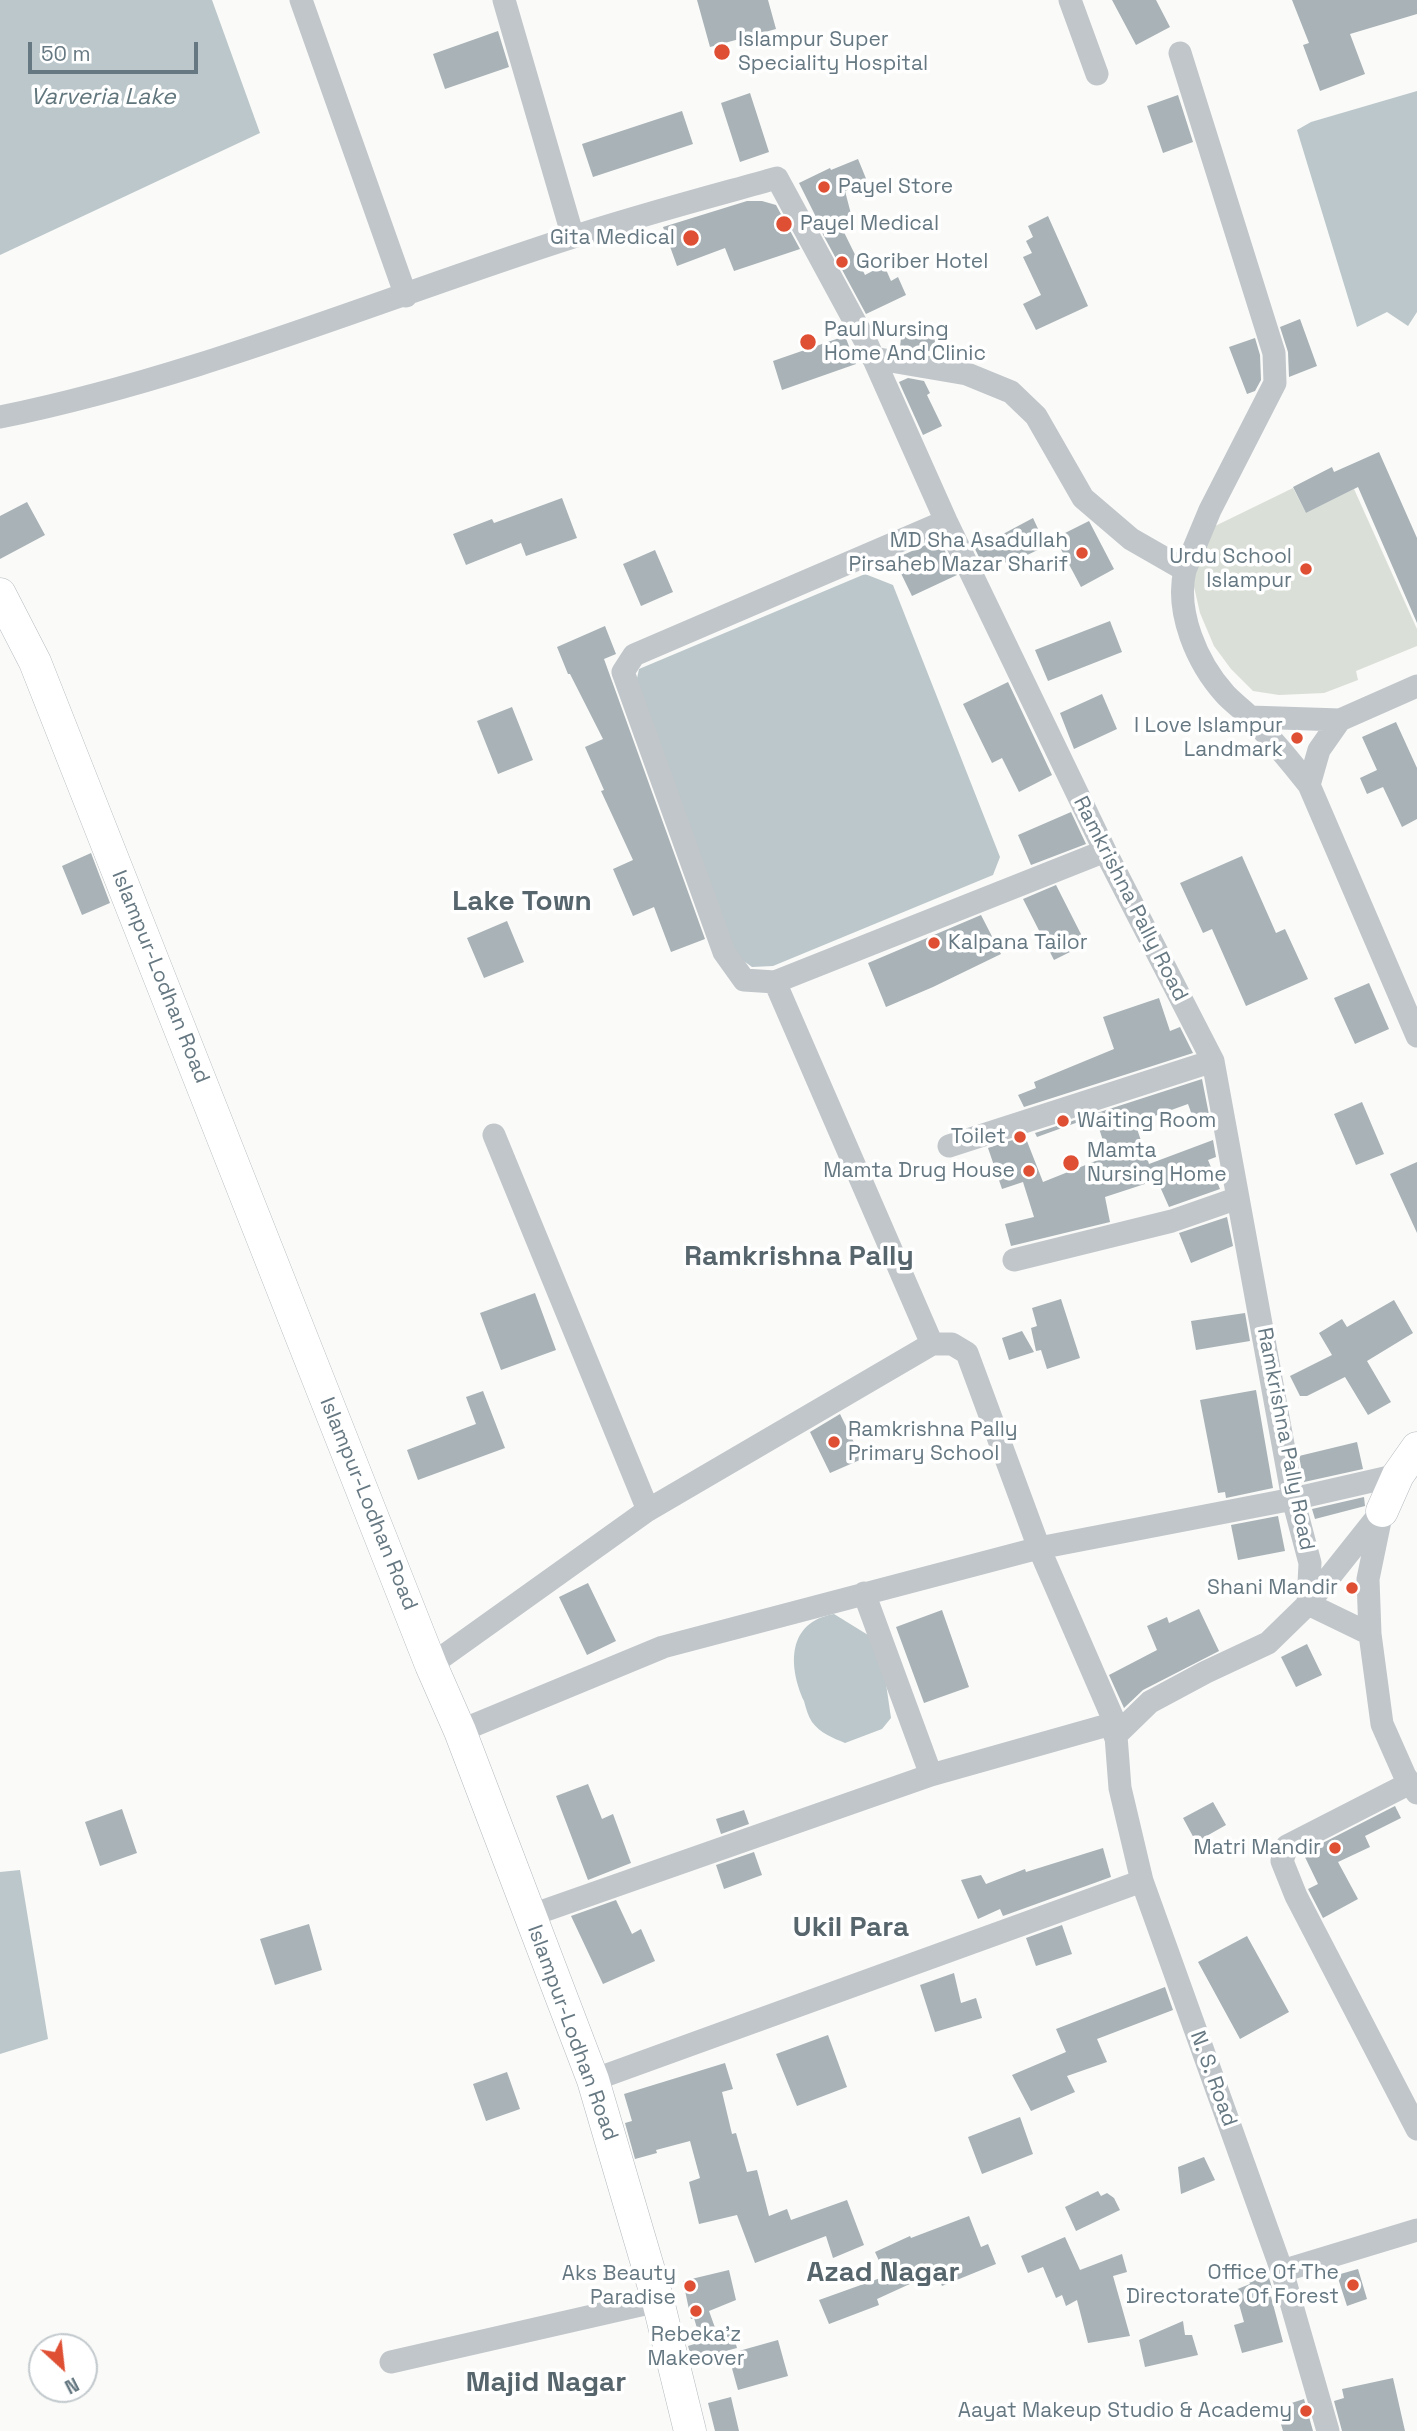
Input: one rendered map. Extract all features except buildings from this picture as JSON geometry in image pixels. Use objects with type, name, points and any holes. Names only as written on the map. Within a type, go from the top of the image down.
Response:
[{"type":"main road","name":"Islampur-Lodhan Road","points":[[0,594],[35,662],[431,1665],[460,1731],[593,2080],[658,2301],[690,2431]]},
{"type":"main road","points":[[1382,1511],[1398,1475],[1417,1448]]},
{"type":"street","points":[[301,0],[406,296]]},
{"type":"street","points":[[0,416],[47,407],[158,377],[406,296],[573,237],[504,0]]},
{"type":"street","points":[[1070,0],[1097,74]]},
{"type":"street","points":[[1180,53],[1274,353],[1275,383],[1210,510],[1185,570],[1182,582],[1185,620],[1208,672],[1310,785],[1407,982],[1417,1036]]},
{"type":"street","name":"Ramkrishna Pally Road","points":[[573,237],[777,178],[873,358],[946,521],[1105,851],[1213,1061],[1293,1499],[1310,1563],[1308,1604]]},
{"type":"street","points":[[873,358],[967,374],[1011,392],[1036,416],[1083,498],[1131,539],[1185,570]]},
{"type":"street","points":[[946,521],[634,655],[623,672],[724,952],[744,980],[775,982],[1105,851]]},
{"type":"street","points":[[1250,717],[1340,720],[1417,686]]},
{"type":"street","points":[[1310,785],[1319,750],[1340,720]]},
{"type":"street","points":[[431,1665],[648,1510],[932,1344],[775,982]]},
{"type":"street","points":[[949,1146],[1213,1061]]},
{"type":"street","points":[[494,1135],[648,1510]]},
{"type":"street","points":[[1014,1260],[1172,1221],[1238,1198]]},
{"type":"street","name":"N. S. Road","points":[[932,1344],[952,1345],[967,1353],[1040,1548],[1115,1730],[1120,1788],[1142,1881],[1282,2271],[1328,2431]]},
{"type":"street","points":[[460,1731],[663,1647],[1040,1548],[1293,1499],[1398,1475]]},
{"type":"street","points":[[530,1916],[931,1775],[1115,1730],[1150,1702],[1268,1643],[1308,1604],[1382,1511]]},
{"type":"street","points":[[1382,1511],[1368,1579],[1370,1634],[1382,1724],[1413,1788],[1287,1846],[1282,1861],[1296,1896],[1417,2129]]},
{"type":"street","points":[[864,1593],[931,1775]]},
{"type":"street","points":[[1308,1604],[1370,1634]]},
{"type":"street","points":[[593,2080],[1142,1881]]},
{"type":"street","points":[[1282,2271],[1417,2230]]},
{"type":"street","points":[[391,2362],[658,2301]]},
{"type":"shaded area","name":"Urdu School Islampur","points":[[1293,488],[1306,513],[1354,489],[1417,629],[1417,646],[1356,671],[1358,680],[1324,693],[1279,695],[1253,691],[1231,669],[1214,646],[1200,613],[1192,578],[1213,527]]},
{"type":"water","name":"Varveria Lake","points":[[0,0],[212,0],[260,133],[0,255]]},
{"type":"water","points":[[1417,91],[1417,312],[1408,326],[1387,312],[1357,327],[1297,130],[1311,122]]},
{"type":"water","points":[[865,574],[893,585],[1000,857],[993,875],[773,966],[752,967],[733,953],[636,683],[639,669]]},
{"type":"water","points":[[834,1614],[868,1635],[884,1670],[891,1718],[882,1729],[845,1743],[823,1732],[812,1722],[795,1674],[795,1647],[800,1636],[807,1626]]},
{"type":"water","points":[[20,1870],[48,2039],[0,2054],[0,1872]]},
{"type":"place","name":"Islampur Super Speciality Hospital","points":[[722,52]]},
{"type":"place","name":"Payel Store","points":[[824,187]]},
{"type":"place","name":"Payel Medical","points":[[784,224]]},
{"type":"place","name":"Gita Medical","points":[[691,238]]},
{"type":"place","name":"Goriber Hotel","points":[[842,262]]},
{"type":"place","name":"Paul Nursing Home And Clinic","points":[[808,342]]},
{"type":"place","name":"MD Sha Asadullah Pirsaheb Mazar Sharif","points":[[1082,553]]},
{"type":"place","name":"Urdu School Islampur","points":[[1306,569]]},
{"type":"place","name":"I Love Islampur Landmark","points":[[1297,738]]},
{"type":"place","name":"Kalpana Tailor","points":[[934,943]]},
{"type":"place","name":"Waiting Room","points":[[1063,1121]]},
{"type":"place","name":"Toilet","points":[[1020,1137]]},
{"type":"place","name":"Mamta Nursing Home","points":[[1071,1163]]},
{"type":"place","name":"Mamta Drug House","points":[[1029,1171]]},
{"type":"place","name":"Ramkrishna Pally Primary School","points":[[834,1442]]},
{"type":"place","name":"Shani Mandir","points":[[1352,1588]]},
{"type":"place","name":"Matri Mandir","points":[[1335,1848]]},
{"type":"place","name":"Office Of The Directorate Of Forest","points":[[1353,2285]]},
{"type":"place","name":"Aks Beauty Paradise","points":[[690,2286]]},
{"type":"place","name":"Rebeka’z Makeover","points":[[696,2311]]},
{"type":"place","name":"Aayat Makeup Studio & Academy","points":[[1306,2411]]},
{"type":"district","name":"Lake Town","points":[[522,902]]},
{"type":"district","name":"Ramkrishna Pally","points":[[799,1257]]},
{"type":"district","name":"Ukil Para","points":[[851,1928]]},
{"type":"district","name":"Azad Nagar","points":[[883,2273]]},
{"type":"district","name":"Majid Nagar","points":[[546,2383]]}]
